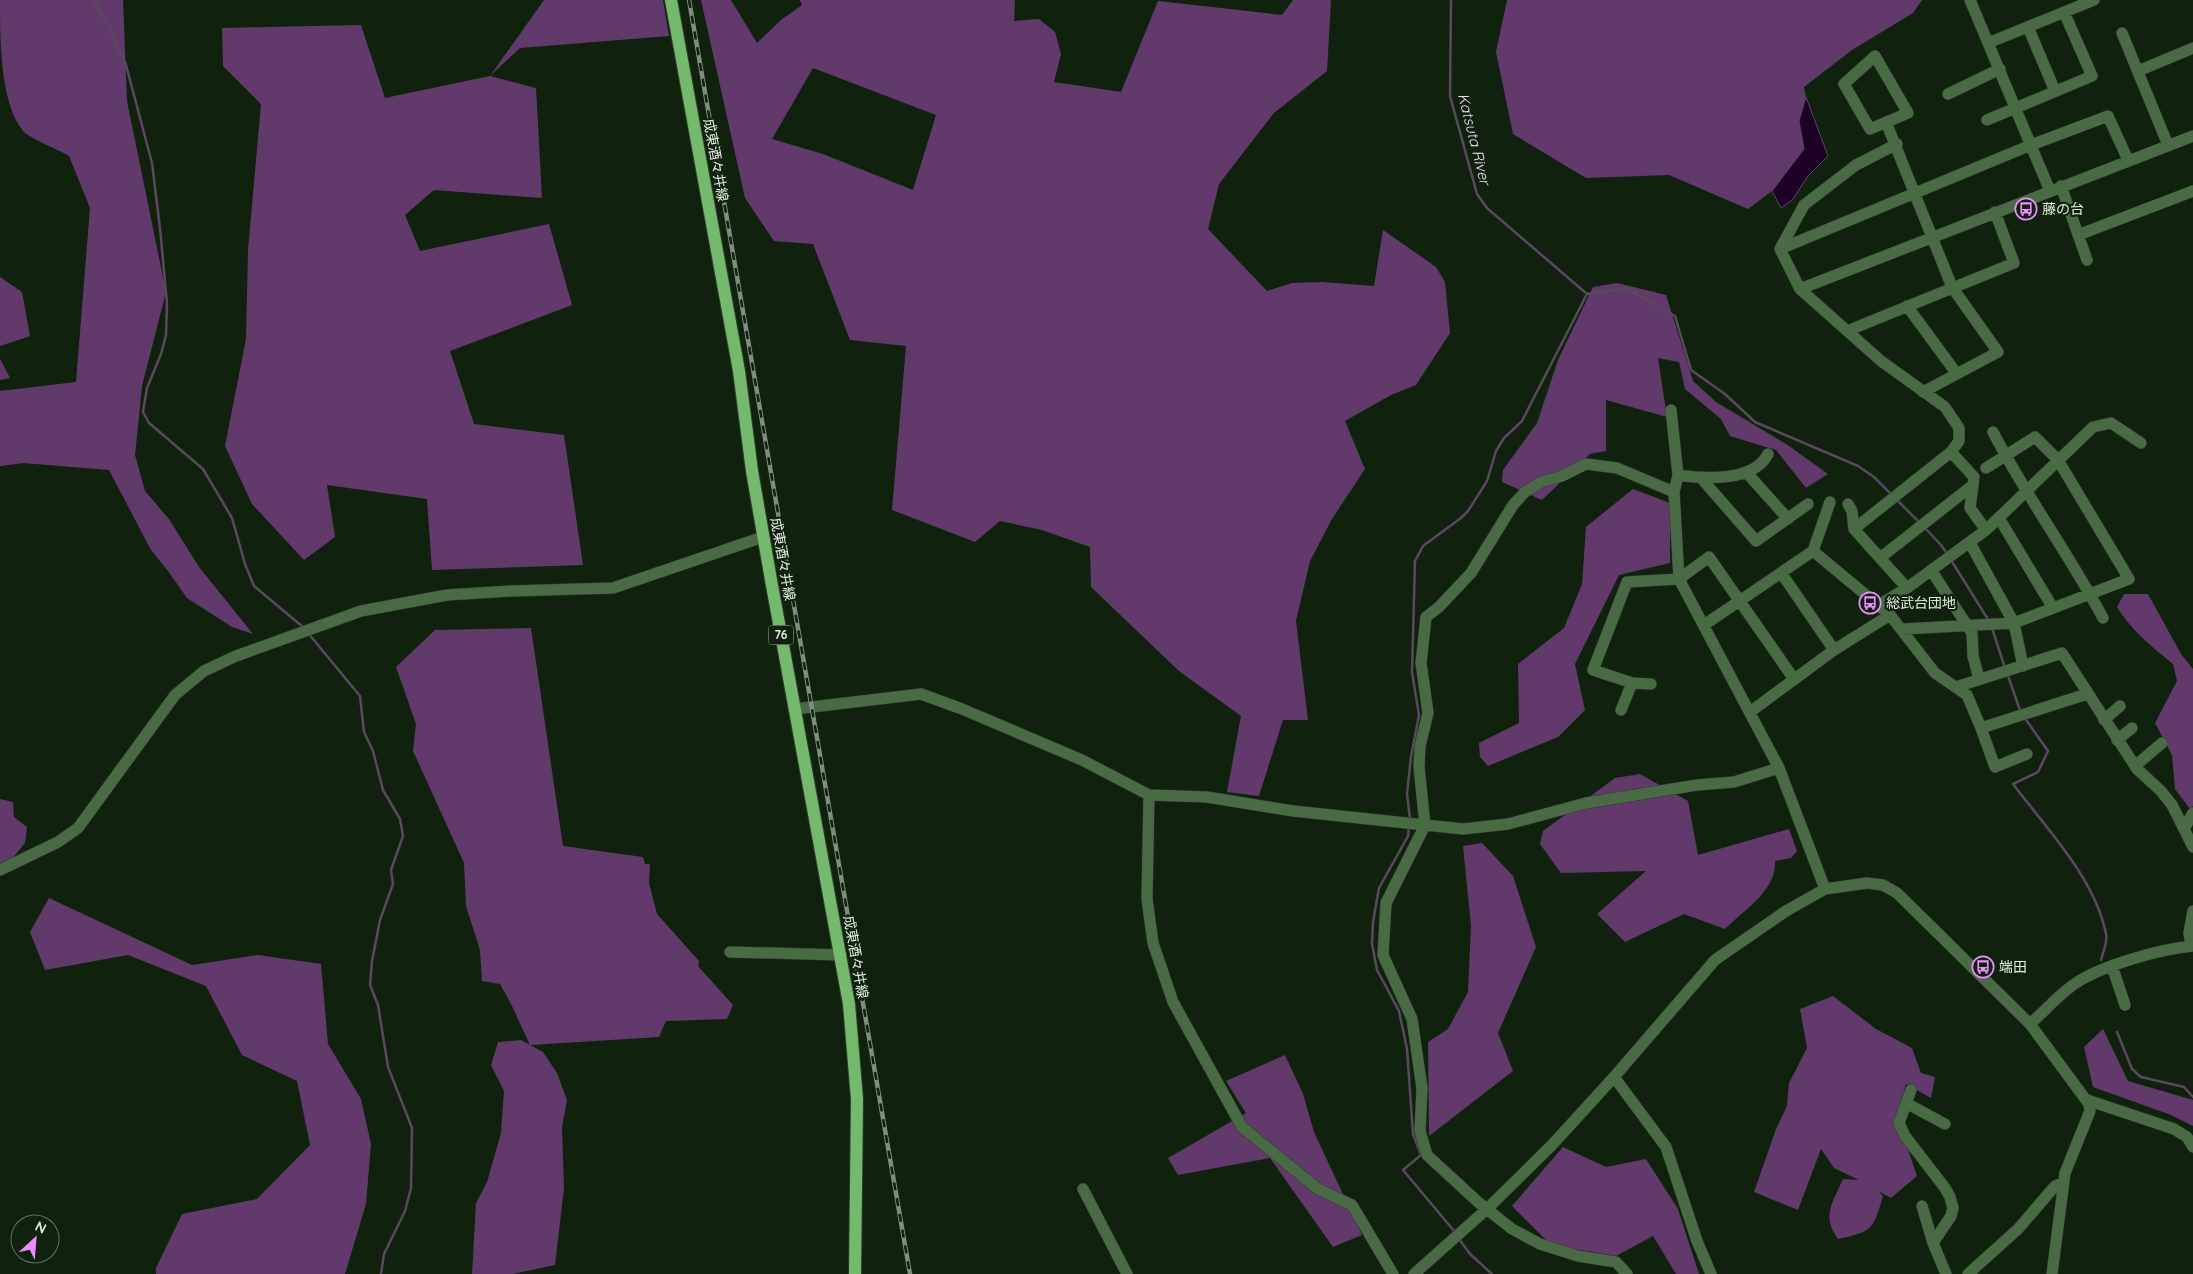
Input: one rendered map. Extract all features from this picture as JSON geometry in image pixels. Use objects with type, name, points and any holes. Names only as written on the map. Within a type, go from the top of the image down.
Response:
[{"type":"main road","name":"成東酒々井線","points":[[671,0],[739,371],[752,471],[763,536],[849,1004],[855,1057],[857,1099],[855,1274]]},
{"type":"street","points":[[1970,0],[2050,191]]},
{"type":"street","points":[[1988,43],[2090,1]]},
{"type":"street","points":[[1986,120],[2092,76],[2064,12]]},
{"type":"street","points":[[2028,27],[2055,91]]},
{"type":"street","points":[[2122,33],[2168,145]]},
{"type":"street","points":[[2138,71],[2193,48]]},
{"type":"street","points":[[1875,56],[1908,112],[1886,122],[1870,129],[1844,84],[1875,56]]},
{"type":"street","points":[[1948,94],[2000,70]]},
{"type":"street","points":[[1780,249],[2031,145],[2108,116],[2128,160]]},
{"type":"street","points":[[1886,122],[1952,287],[1998,352],[1924,392]]},
{"type":"street","points":[[1800,289],[2193,136]]},
{"type":"street","points":[[1780,249],[1804,204],[1856,165],[1896,144]]},
{"type":"street","points":[[2061,186],[2087,260]]},
{"type":"street","points":[[2078,235],[2193,191]]},
{"type":"street","points":[[1847,331],[2014,263],[1996,212]]},
{"type":"street","points":[[1780,249],[1800,289],[1881,361],[1945,407],[1959,428],[1959,442],[1951,452],[1854,529]]},
{"type":"street","points":[[1907,306],[1957,374]]},
{"type":"street","points":[[1671,410],[1678,475],[1674,492],[1679,579],[1779,768],[1825,889]]},
{"type":"street","points":[[1879,605],[1907,588],[1986,530],[2093,427],[2111,423],[2141,443]]},
{"type":"street","points":[[1993,432],[2026,492],[2091,595],[2103,618]]},
{"type":"street","points":[[1903,629],[2014,623],[2129,579],[2058,460],[2035,437],[1986,468]]},
{"type":"street","points":[[1951,452],[1974,477],[1970,508],[1986,530]]},
{"type":"street","points":[[1678,475],[1702,479],[1747,473],[1765,460],[1768,454]]},
{"type":"street","points":[[1627,1274],[1616,1262],[1578,1256],[1540,1244],[1512,1228],[1487,1209],[1427,1155],[1420,1131],[1422,1088],[1412,1019],[1383,955],[1386,904],[1425,825],[1419,767],[1420,746],[1428,713],[1421,663],[1426,616],[1448,598],[1471,574],[1513,505],[1525,492],[1541,482],[1562,476],[1586,464],[1617,468],[1674,492]]},
{"type":"street","points":[[1747,473],[1788,519]]},
{"type":"street","points":[[1702,479],[1756,541],[1808,504]]},
{"type":"street","points":[[1880,558],[1973,485]]},
{"type":"street","points":[[1704,625],[1782,574],[1813,551],[1830,502]]},
{"type":"street","points":[[1848,504],[1852,511],[1854,529],[1907,588]]},
{"type":"street","points":[[1999,518],[2053,608]]},
{"type":"street","points":[[0,870],[58,842],[78,828],[175,695],[204,671],[236,656],[361,611],[447,595],[511,590],[613,588],[763,536]]},
{"type":"street","points":[[1970,543],[2014,623],[2023,666]]},
{"type":"street","points":[[1813,551],[1890,615],[1903,629],[1934,673],[1966,695],[1995,766],[2027,754]]},
{"type":"street","points":[[1651,684],[1632,683],[1593,670],[1627,582],[1679,579],[1709,557],[1794,679]]},
{"type":"street","points":[[1931,570],[1972,633],[1972,656],[1979,679]]},
{"type":"street","points":[[1782,574],[1834,650]]},
{"type":"street","points":[[1750,712],[1834,650],[1890,615]]},
{"type":"street","points":[[1956,687],[2062,653],[2135,766],[2172,805],[2193,847]]},
{"type":"street","points":[[1621,710],[1632,683]]},
{"type":"street","points":[[795,710],[921,694],[962,709],[1082,760],[1149,795],[1207,797],[1294,811],[1463,829],[1508,824],[1586,804],[1734,782],[1779,768]]},
{"type":"street","points":[[1981,728],[2088,694]]},
{"type":"street","points":[[2104,720],[2120,706]]},
{"type":"street","points":[[2117,740],[2132,728]]},
{"type":"street","points":[[2135,766],[2162,744]]},
{"type":"street","points":[[1149,795],[1147,899],[1153,943],[1173,1002],[1242,1127],[1318,1189],[1352,1205],[1393,1274]]},
{"type":"street","points":[[2184,829],[2193,813]]},
{"type":"street","points":[[1414,1274],[1487,1209],[1552,1145],[1614,1077],[1715,960],[1786,911],[1825,889],[1867,883],[1883,885],[1897,893],[2030,1024],[2087,1100],[2090,1111],[2064,1178],[2052,1274]]},
{"type":"street","points":[[2030,1024],[2076,983],[2112,966],[2192,946],[2189,933],[2193,911]]},
{"type":"street","points":[[730,952],[840,955]]},
{"type":"street","points":[[2112,966],[2125,1005]]},
{"type":"street","points":[[1614,1077],[1666,1147],[1697,1241],[1711,1274]]},
{"type":"street","points":[[1911,1090],[1900,1123],[1905,1136],[1945,1188],[1953,1208],[1951,1216],[1933,1243]]},
{"type":"street","points":[[2087,1100],[2174,1129],[2187,1137],[2193,1147]]},
{"type":"street","points":[[1906,1103],[1945,1124]]},
{"type":"street","points":[[1968,1274],[2018,1229],[2064,1178]]},
{"type":"street","points":[[1084,1189],[1127,1274]]},
{"type":"street","points":[[1922,1206],[1933,1243],[1946,1274]]},
{"type":"shaded area","points":[[0,0],[123,0],[127,101],[166,292],[142,386],[135,455],[145,491],[169,519],[199,567],[253,634],[232,627],[187,598],[151,550],[109,470],[23,463],[0,466],[0,391],[76,382],[90,208],[69,156],[28,135],[16,120],[10,105],[3,70]]},
{"type":"shaded area","points":[[544,0],[663,0],[669,36],[520,48],[490,76]]},
{"type":"shaded area","points":[[701,0],[731,0],[757,43],[781,20],[802,5],[800,0],[1015,0],[1014,21],[1039,19],[1055,32],[1061,54],[1054,82],[1121,92],[1158,1],[1282,15],[1293,0],[1331,0],[1327,71],[1274,113],[1219,184],[1208,229],[1267,291],[1292,283],[1322,282],[1374,286],[1383,230],[1436,267],[1445,282],[1450,333],[1416,385],[1391,395],[1345,421],[1365,469],[1332,519],[1310,561],[1296,621],[1308,720],[1283,720],[1259,796],[1227,792],[1241,716],[1179,671],[1091,587],[1090,547],[1042,530],[1000,521],[975,542],[892,510],[906,346],[850,340],[813,244],[774,241],[745,198]],"holes":[[[813,68],[936,115],[913,190],[823,154],[772,139]]]},
{"type":"shaded area","points":[[1507,0],[1922,0],[1913,13],[1852,50],[1804,87],[1806,97],[1799,121],[1804,149],[1772,191],[1748,209],[1669,175],[1586,178],[1513,134],[1496,52]]},
{"type":"shaded area","points":[[361,25],[385,98],[490,76],[536,88],[542,198],[434,190],[405,215],[420,251],[549,224],[572,305],[450,351],[474,424],[564,435],[583,565],[432,570],[427,499],[327,485],[335,537],[304,560],[252,504],[225,446],[246,339],[248,250],[261,104],[223,66],[222,28]]},
{"type":"shaded area","points":[[1806,97],[1828,156],[1808,176],[1793,199],[1781,208],[1772,191],[1804,149],[1799,121]]},
{"type":"shaded area","points":[[0,277],[22,292],[30,336],[0,346]]},
{"type":"shaded area","points":[[1617,283],[1666,295],[1693,381],[1716,402],[1789,446],[1828,474],[1806,488],[1776,450],[1730,436],[1721,419],[1685,389],[1679,362],[1658,358],[1667,417],[1606,400],[1606,451],[1590,454],[1542,500],[1502,482],[1503,470],[1537,423],[1558,360],[1593,287]]},
{"type":"shaded area","points":[[0,359],[10,378],[0,380]]},
{"type":"shaded area","points":[[1633,489],[1670,503],[1670,563],[1619,575],[1575,664],[1585,710],[1558,737],[1488,766],[1480,757],[1479,743],[1519,723],[1518,664],[1564,628],[1582,584],[1586,527]]},
{"type":"shaded area","points":[[2124,594],[2148,594],[2181,654],[2193,669],[2193,806],[2190,809],[2175,789],[2172,755],[2155,723],[2177,681],[2173,664],[2142,638],[2117,607]]},
{"type":"shaded area","points":[[531,628],[563,846],[643,857],[645,864],[650,864],[649,883],[657,914],[699,961],[698,966],[733,1005],[727,1019],[666,1021],[659,1037],[530,1045],[500,984],[482,981],[480,950],[466,906],[464,863],[413,751],[416,724],[396,667],[435,630]]},
{"type":"shaded area","points":[[1640,774],[1688,801],[1698,855],[1789,829],[1797,851],[1791,858],[1775,861],[1771,881],[1765,890],[1750,907],[1725,929],[1684,914],[1625,942],[1597,914],[1646,871],[1561,873],[1540,844],[1543,831],[1615,778]]},
{"type":"shaded area","points":[[0,799],[13,802],[14,817],[27,827],[25,843],[0,873]]},
{"type":"shaded area","points":[[1482,843],[1513,876],[1536,947],[1498,1033],[1513,1071],[1429,1136],[1428,1042],[1448,1029],[1468,992],[1471,926],[1463,846]]},
{"type":"shaded area","points":[[49,898],[192,965],[258,955],[321,964],[328,1044],[361,1099],[371,1144],[366,1204],[345,1274],[156,1274],[156,1268],[182,1214],[257,1199],[310,1145],[297,1081],[242,1055],[206,986],[128,955],[45,970],[30,932]]},
{"type":"shaded area","points":[[1833,996],[1876,1029],[1912,1048],[1921,1073],[1935,1077],[1931,1098],[1906,1084],[1897,1117],[1917,1176],[1891,1198],[1878,1191],[1883,1196],[1877,1216],[1870,1228],[1858,1234],[1838,1239],[1830,1223],[1830,1209],[1843,1179],[1859,1180],[1834,1168],[1821,1149],[1798,1210],[1754,1192],[1776,1129],[1787,1106],[1789,1083],[1807,1048],[1800,1009]]},
{"type":"shaded area","points":[[2103,1029],[2128,1081],[2193,1100],[2193,1126],[2171,1115],[2093,1087],[2084,1047]]},
{"type":"shaded area","points":[[521,1040],[543,1052],[557,1073],[567,1100],[562,1127],[564,1188],[555,1265],[513,1274],[472,1274],[476,1203],[487,1182],[501,1133],[504,1091],[491,1065],[498,1042]]},
{"type":"shaded area","points":[[1285,1055],[1303,1094],[1314,1132],[1362,1235],[1333,1247],[1270,1158],[1178,1175],[1168,1158],[1246,1113],[1226,1081]]},
{"type":"shaded area","points":[[1563,1147],[1606,1167],[1646,1159],[1678,1209],[1699,1274],[1676,1274],[1653,1236],[1616,1256],[1551,1245],[1512,1206]]},
{"type":"waterway","points":[[94,0],[109,27],[126,65],[152,163],[160,228],[167,303],[166,335],[161,354],[147,388],[143,412],[149,423],[203,469],[232,518],[245,564],[254,586],[303,627]]},
{"type":"waterway","name":"Katsuta River","points":[[1451,0],[1450,96],[1477,194],[1487,208],[1587,294]]},
{"type":"waterway","points":[[1587,294],[1626,288],[1675,316],[1691,370],[1725,394],[1755,422],[1858,466],[1874,477],[1892,495]]},
{"type":"waterway","points":[[1410,819],[1407,794],[1411,757],[1419,715],[1412,672],[1415,561],[1423,546],[1468,511],[1487,481],[1496,451],[1504,438],[1522,421],[1587,294]]},
{"type":"waterway","points":[[1897,500],[1920,523]]},
{"type":"waterway","points":[[1924,527],[1948,555]]},
{"type":"waterway","points":[[1951,560],[1989,621]]},
{"type":"waterway","points":[[1992,628],[2005,668]]},
{"type":"waterway","points":[[308,633],[360,696],[364,732],[373,751],[383,790],[400,819],[403,836],[391,870],[393,884],[380,920],[372,961],[370,985],[378,1005],[388,1067],[412,1128],[411,1188],[405,1211],[384,1254],[381,1274]]},
{"type":"waterway","points":[[2007,673],[2021,713]]},
{"type":"waterway","points":[[2024,717],[2048,751],[2038,772],[2013,784],[2068,854],[2091,893],[2100,913],[2106,937],[2101,960]]},
{"type":"waterway","points":[[1409,827],[1408,836],[1379,888],[1373,922],[1372,944],[1377,970],[1399,1011],[1407,1049],[1413,1134],[1421,1155],[1403,1170],[1455,1232]]},
{"type":"waterway","points":[[2117,1032],[2132,1069],[2141,1077],[2184,1087],[2193,1097]]},
{"type":"waterway","points":[[1459,1239],[1470,1254],[1492,1274]]},
{"type":"railway","points":[[689,0],[910,1274]]},
{"type":"place","name":"藤の台","points":[[2026,209]]},
{"type":"place","name":"総武台団地","points":[[1870,603]]},
{"type":"place","name":"端田","points":[[1983,967]]}]
